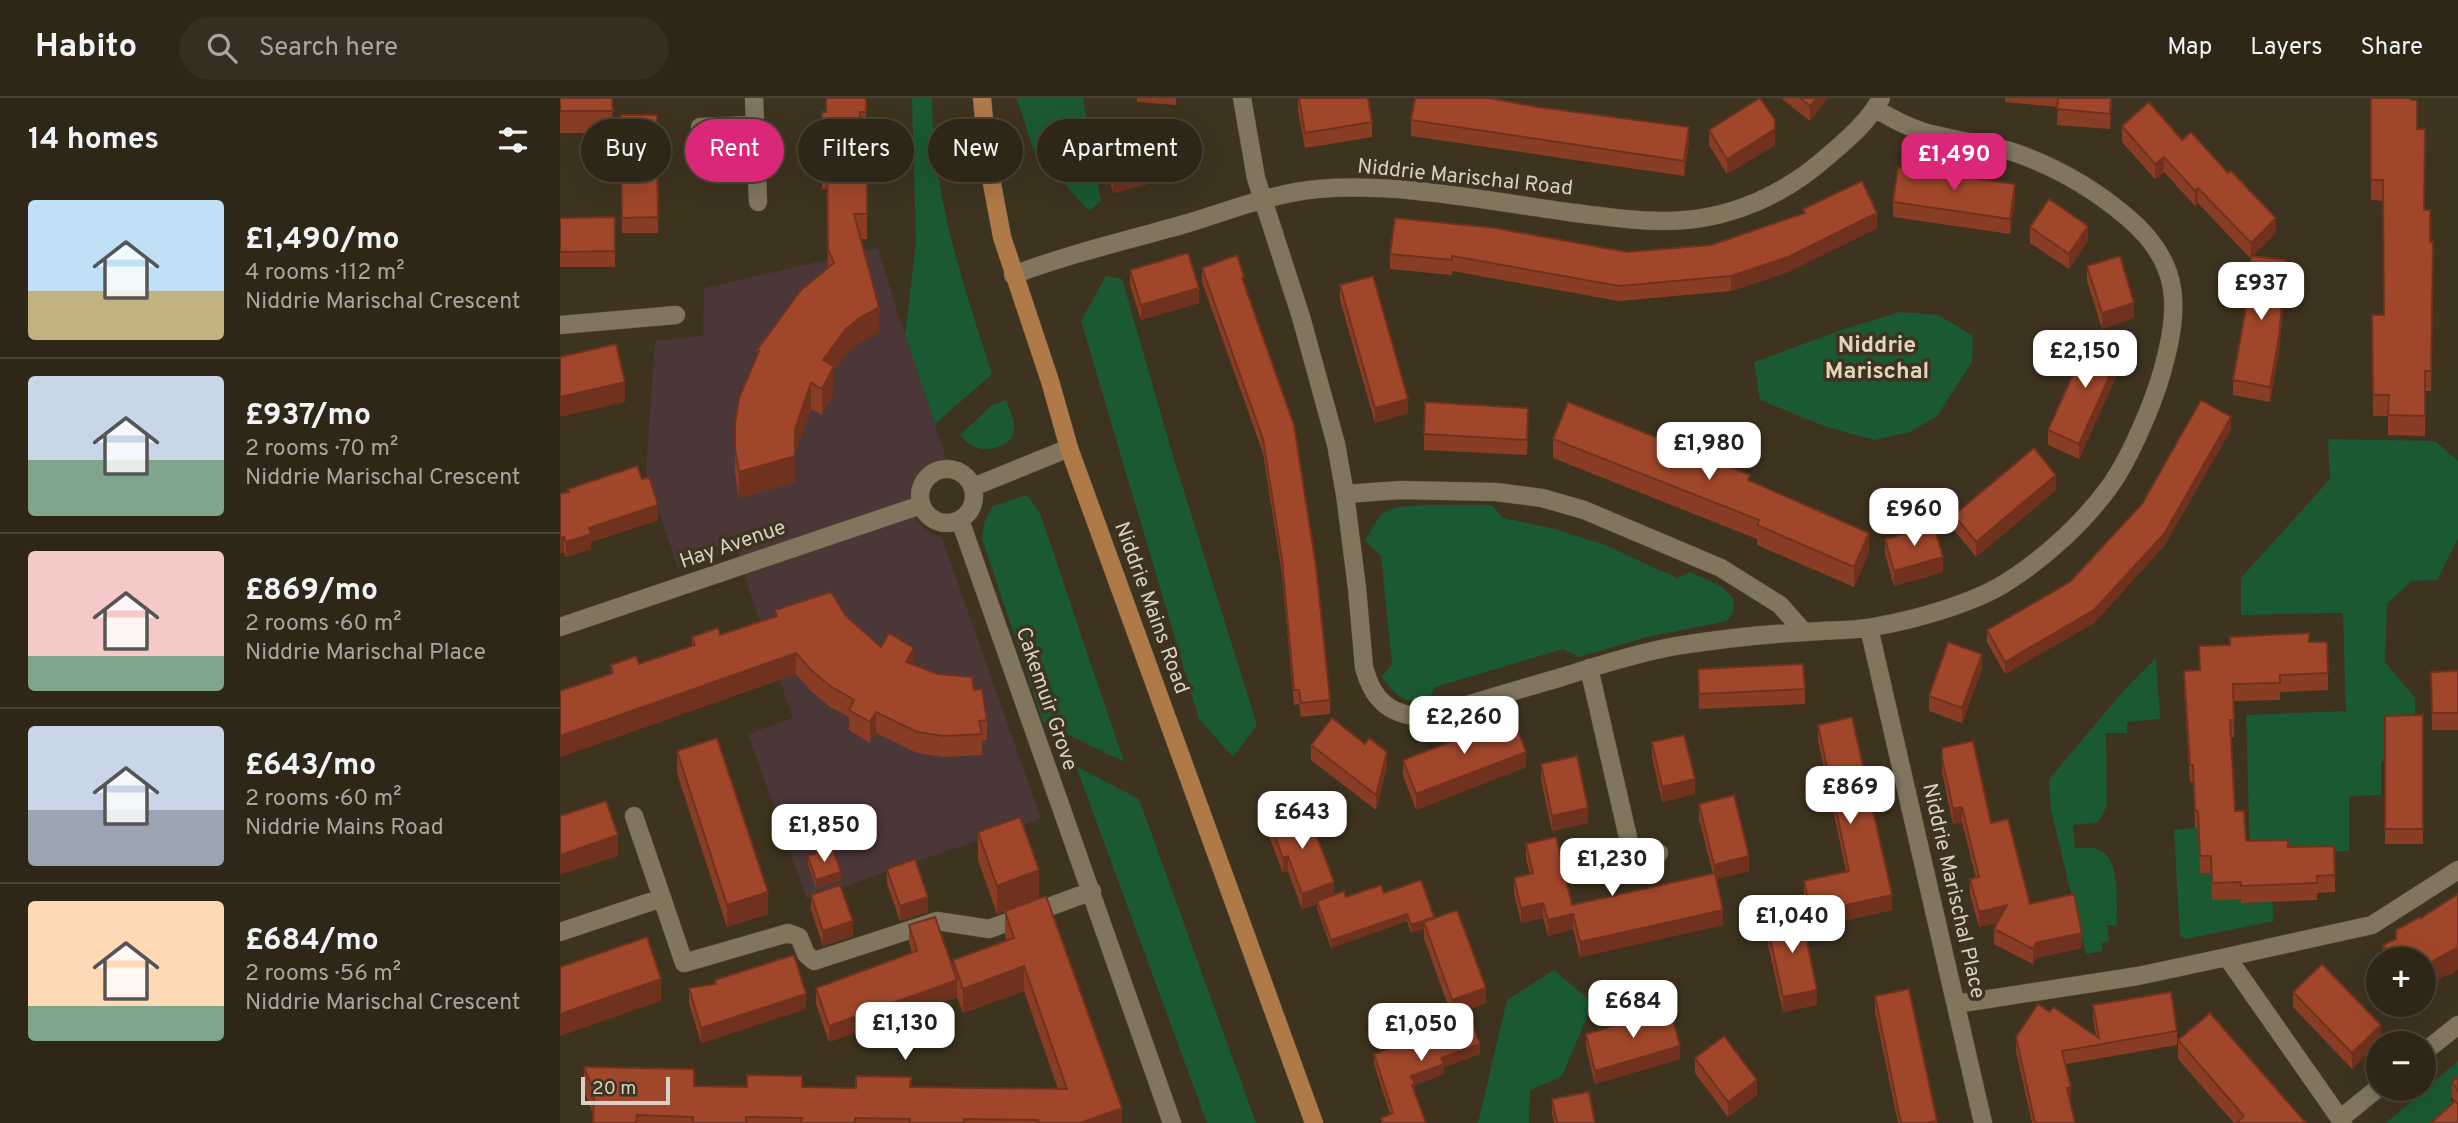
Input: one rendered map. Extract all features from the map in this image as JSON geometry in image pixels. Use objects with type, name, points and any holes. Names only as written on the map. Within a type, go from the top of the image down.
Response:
[{"type":"main road","name":"Niddrie Mains Road","points":[[982,98],[996,209],[1013,275],[1050,381],[1069,448],[1314,1123]]},
{"type":"street","points":[[754,98],[755,119]]},
{"type":"street","points":[[1242,98],[1256,178],[1324,395],[1345,494],[1364,667],[1368,682],[1387,706],[1414,717],[1429,717],[1650,651],[1689,644],[1869,628],[1920,617],[2008,582],[2054,546],[2088,513],[2112,483],[2137,436],[2161,377],[2173,330],[2174,299],[2168,270],[2155,244],[2129,218],[2099,195],[2057,170],[2014,152],[1978,142],[1933,135],[1892,118],[1878,104]]},
{"type":"street","name":"Niddrie Marischal Road","points":[[1013,275],[1263,200],[1315,190],[1404,190],[1621,219],[1664,221],[1701,218],[1747,206],[1783,191],[1854,133],[1878,104]]},
{"type":"street","points":[[757,182],[758,202]]},
{"type":"street","points":[[560,326],[676,315]]},
{"type":"street","points":[[973,487],[1069,448]]},
{"type":"street","points":[[946,468],[963,473],[973,487],[975,495],[972,509],[960,520],[937,522],[921,505],[920,488],[930,474],[938,470],[946,468]]},
{"type":"street","points":[[1345,494],[1400,490],[1496,492],[1542,498],[1584,510],[1720,568],[1780,605],[1804,632]]},
{"type":"street","name":"Hay Avenue","points":[[560,628],[921,505]]},
{"type":"street","name":"Cakemuir Grove","points":[[960,520],[1172,1123]]},
{"type":"street","name":"Niddrie Marischal Place","points":[[1869,628],[1983,1123]]},
{"type":"street","points":[[1590,668],[1633,859]]},
{"type":"street","points":[[634,816],[684,963],[788,933],[799,937],[806,954],[814,961],[937,921],[989,929],[1092,891]]},
{"type":"street","points":[[1604,866],[1659,853]]},
{"type":"street","points":[[1956,1004],[2138,976],[2372,925],[2458,870]]},
{"type":"street","points":[[560,932],[662,898]]},
{"type":"street","points":[[2227,957],[2341,1121],[2366,1099]]},
{"type":"street","points":[[2436,1042],[2458,1025]]},
{"type":"shaded area","points":[[878,248],[947,461],[923,471],[916,478],[909,500],[914,516],[926,531],[942,538],[1041,819],[807,899],[748,734],[793,718],[736,548],[678,568],[646,473],[655,341],[703,336],[704,288]]},
{"type":"green space","points":[[912,98],[932,98],[933,119],[928,119],[928,182],[939,182],[960,272],[992,374],[935,424],[905,335],[916,243]]},
{"type":"green space","points":[[1017,98],[1083,98],[1087,119],[1037,119],[1037,153],[1033,149]]},
{"type":"green space","points":[[1063,182],[1098,182],[1101,201],[1089,211]]},
{"type":"green space","points":[[1106,276],[1122,279],[1173,456],[1257,725],[1233,757],[1199,719],[1081,321]]},
{"type":"green space","points":[[1900,312],[1938,315],[1973,336],[1972,362],[1937,416],[1910,432],[1874,440],[1824,426],[1760,400],[1754,362]]},
{"type":"green space","points":[[1006,400],[1014,428],[1009,441],[1000,446],[983,449],[971,445],[960,435],[992,405]]},
{"type":"green space","points":[[2328,439],[2435,441],[2458,461],[2458,539],[2437,580],[2411,581],[2387,604],[2385,662],[2415,698],[2415,761],[2381,761],[2381,795],[2349,796],[2349,851],[2250,853],[2246,715],[2346,711],[2343,613],[2241,615],[2241,578],[2330,479]]},
{"type":"green space","points":[[1027,495],[1040,513],[1124,762],[1043,722],[982,538],[985,520],[993,506]]},
{"type":"green space","points":[[1425,505],[1492,505],[1503,518],[1555,529],[1605,545],[1677,578],[1690,572],[1722,587],[1733,598],[1734,611],[1727,621],[1647,637],[1579,657],[1563,649],[1435,687],[1427,703],[1405,699],[1382,677],[1392,664],[1381,556],[1365,541],[1377,521],[1387,511]]},
{"type":"green space","points":[[2156,658],[2160,719],[2127,722],[2127,733],[2106,733],[2107,806],[2098,822],[2073,825],[2075,848],[2094,848],[2105,854],[2111,861],[2116,882],[2117,925],[2107,925],[2109,941],[2102,943],[2103,951],[2086,954],[2051,811],[2049,779],[2126,688]]},
{"type":"green space","points":[[1076,766],[1139,799],[1256,1123],[1207,1123]]},
{"type":"green space","points":[[2203,827],[2199,843],[2200,873],[2211,873],[2241,899],[2241,903],[2272,902],[2274,921],[2185,939],[2180,936],[2174,830]]},
{"type":"green space","points":[[1554,970],[1593,1003],[1562,1076],[1530,1090],[1529,1123],[1478,1123],[1507,1000]]},
{"type":"green space","points":[[2458,1061],[2458,1091],[2450,1099],[2458,1109],[2448,1123],[2386,1123],[2412,1101],[2436,1101],[2436,1080]]},
{"type":"building","points":[[560,98],[612,98],[613,111],[560,111]]},
{"type":"building","points":[[826,98],[866,98],[866,112],[860,112],[860,119],[822,119],[822,112],[826,112]]},
{"type":"building","points":[[1299,98],[1368,98],[1372,122],[1305,133]]},
{"type":"building","points":[[1415,98],[1489,98],[1689,127],[1684,161],[1411,120]]},
{"type":"building","points":[[1760,98],[1775,120],[1775,129],[1727,159],[1709,130]]},
{"type":"building","points":[[1800,98],[1817,98],[1810,106]]},
{"type":"building","points":[[2058,98],[2111,98],[2110,114],[2057,109]]},
{"type":"building","points":[[2371,98],[2417,100],[2417,129],[2425,129],[2424,210],[2430,210],[2430,242],[2433,242],[2431,371],[2425,371],[2425,416],[2388,415],[2389,395],[2373,395],[2372,315],[2384,315],[2383,180],[2371,180]]},
{"type":"building","points":[[2149,102],[2182,140],[2191,132],[2228,173],[2231,171],[2276,218],[2251,243],[2198,188],[2195,191],[2164,157],[2155,164],[2122,126]]},
{"type":"building","points":[[621,115],[657,115],[657,119],[621,119]]},
{"type":"building","points":[[1898,167],[2015,184],[2010,219],[1893,202]]},
{"type":"building","points":[[1862,181],[1877,213],[1788,257],[1731,276],[1619,286],[1452,256],[1452,260],[1390,254],[1395,218],[1495,228],[1627,252],[1711,245],[1805,213],[1803,209]]},
{"type":"building","points":[[622,182],[658,182],[658,217],[622,218]]},
{"type":"building","points":[[827,182],[867,182],[867,214],[854,214],[879,307],[846,329],[823,360],[834,366],[822,389],[811,383],[795,429],[795,456],[739,472],[735,424],[739,398],[759,351],[757,350],[801,290],[834,263],[828,249]]},
{"type":"building","points":[[2049,199],[2088,226],[2069,254],[2030,227]]},
{"type":"building","points":[[615,217],[615,251],[560,252],[560,218]]},
{"type":"building","points":[[1188,253],[1199,288],[1141,305],[1130,270]]},
{"type":"building","points":[[1237,255],[1244,277],[1242,278],[1294,425],[1316,566],[1330,700],[1301,703],[1299,690],[1294,690],[1282,559],[1263,439],[1202,268]]},
{"type":"building","points":[[2120,256],[2134,303],[2102,313],[2087,266]]},
{"type":"building","points":[[2251,256],[2286,260],[2279,337],[2270,387],[2233,380],[2245,313]]},
{"type":"building","points":[[1373,276],[1408,399],[1375,408],[1340,285]]},
{"type":"building","points":[[2091,335],[2122,349],[2079,444],[2048,430]]},
{"type":"building","points":[[616,344],[625,382],[560,397],[560,357]]},
{"type":"building","points":[[2201,400],[2231,417],[2164,534],[2094,610],[2005,662],[1987,630],[2070,582],[2142,504]]},
{"type":"building","points":[[1425,402],[1528,408],[1527,440],[1424,434]]},
{"type":"building","points":[[1568,402],[1750,475],[1748,480],[1869,533],[1854,567],[1757,525],[1759,520],[1553,439]]},
{"type":"building","points":[[2034,448],[2056,475],[1976,542],[1954,515]]},
{"type":"building","points":[[637,466],[642,479],[649,477],[658,505],[589,528],[591,534],[566,542],[564,537],[560,538],[560,494]]},
{"type":"building","points":[[1934,526],[1943,557],[1894,571],[1885,539]]},
{"type":"building","points":[[831,592],[846,616],[881,647],[889,633],[914,648],[906,662],[938,674],[972,677],[974,690],[982,689],[987,720],[979,721],[982,734],[944,736],[917,732],[876,712],[870,722],[849,710],[854,700],[830,686],[796,653],[560,736],[560,691],[613,673],[611,665],[636,656],[639,664],[695,645],[692,637],[718,628],[720,635],[777,616],[775,610]]},
{"type":"building","points":[[2309,633],[2309,642],[2327,642],[2328,673],[2280,675],[2280,683],[2233,684],[2234,720],[2230,720],[2235,811],[2244,811],[2246,841],[2288,840],[2288,847],[2334,846],[2335,875],[2317,876],[2317,883],[2241,886],[2241,882],[2212,883],[2211,856],[2200,856],[2193,765],[2190,765],[2184,671],[2200,670],[2199,646],[2230,645],[2230,637]]},
{"type":"building","points":[[1948,642],[1982,654],[1962,708],[1929,696]]},
{"type":"building","points":[[1803,664],[1805,689],[1699,694],[1698,669]]},
{"type":"building","points":[[2458,671],[2458,713],[2432,713],[2431,672]]},
{"type":"building","points":[[2423,715],[2423,829],[2385,829],[2385,716]]},
{"type":"building","points":[[1852,717],[1892,895],[1811,913],[1804,881],[1849,871],[1818,725]]},
{"type":"building","points":[[1332,718],[1365,744],[1369,738],[1387,752],[1376,795],[1311,745]]},
{"type":"building","points":[[1513,718],[1526,752],[1416,794],[1403,760]]},
{"type":"building","points":[[1684,735],[1695,779],[1662,787],[1652,742]]},
{"type":"building","points":[[717,738],[768,892],[727,905],[677,751]]},
{"type":"building","points":[[1973,741],[1991,823],[2008,819],[2030,904],[2074,894],[2082,933],[2036,943],[2033,949],[1994,929],[2007,905],[1979,912],[1970,879],[1979,877],[1962,807],[1953,809],[1942,758],[1942,748]]},
{"type":"building","points":[[1577,756],[1588,808],[1552,816],[1541,764]]},
{"type":"building","points":[[1734,795],[1749,856],[1714,865],[1699,804]]},
{"type":"building","points":[[606,801],[618,835],[560,855],[560,816]]},
{"type":"building","points":[[1300,810],[1308,831],[1314,829],[1334,882],[1302,894],[1288,856],[1283,858],[1269,821]]},
{"type":"building","points":[[1020,817],[1039,870],[997,886],[978,832]]},
{"type":"building","points":[[1556,837],[1572,905],[1715,873],[1723,910],[1580,942],[1573,914],[1548,920],[1543,903],[1521,908],[1514,878],[1533,873],[1526,844]]},
{"type":"building","points":[[832,847],[841,872],[816,880],[808,856]]},
{"type":"building","points":[[915,859],[928,897],[900,906],[887,869]]},
{"type":"building","points":[[1421,880],[1434,917],[1411,925],[1407,914],[1331,940],[1317,901],[1344,891],[1346,897],[1381,885],[1384,893]]},
{"type":"building","points":[[840,885],[853,921],[823,931],[811,895]]},
{"type":"building","points":[[2458,894],[2458,947],[2436,959],[2436,947],[2384,947],[2383,945],[2396,939],[2396,930],[2421,918]]},
{"type":"building","points":[[1046,896],[1122,1108],[1080,1123],[964,1119],[964,1123],[910,1123],[910,1119],[855,1118],[855,1123],[801,1123],[802,1118],[746,1117],[746,1123],[693,1123],[693,1117],[637,1115],[636,1123],[593,1123],[594,1092],[584,1067],[694,1069],[694,1086],[747,1087],[747,1075],[802,1076],[802,1087],[856,1088],[856,1076],[911,1077],[910,1087],[1067,1089],[1024,966],[963,989],[953,960],[1014,938],[1005,911]]},
{"type":"building","points":[[1457,910],[1486,988],[1452,1000],[1424,922]]},
{"type":"building","points":[[1801,913],[1817,990],[1783,997],[1766,920]]},
{"type":"building","points":[[935,917],[957,980],[829,1026],[816,988],[917,951],[909,925]]},
{"type":"building","points":[[647,937],[661,979],[560,1014],[560,967]]},
{"type":"building","points":[[794,955],[806,994],[701,1028],[689,988],[716,984],[715,980]]},
{"type":"building","points":[[2322,964],[2366,1009],[2366,1017],[2373,1017],[2381,1025],[2375,1031],[2366,1031],[2366,1039],[2352,1053],[2293,992]]},
{"type":"building","points":[[1909,989],[1937,1121],[1925,1123],[1901,1123],[1875,996]]},
{"type":"building","points":[[2171,992],[2177,1031],[2062,1051],[2071,1087],[2067,1088],[2075,1123],[2035,1123],[2016,1037],[2038,1004],[2050,1012],[2053,1007],[2099,1038],[2093,1005]]},
{"type":"building","points":[[1466,1006],[1480,1044],[1441,1058],[1444,1064],[1411,1076],[1426,1123],[1383,1123],[1381,1118],[1393,1113],[1374,1054],[1444,1029],[1439,1016]]},
{"type":"building","points":[[1670,1009],[1680,1046],[1595,1071],[1586,1034]]},
{"type":"building","points":[[2210,1013],[2306,1123],[2236,1123],[2244,1116],[2178,1040]]},
{"type":"building","points":[[1724,1036],[1757,1080],[1728,1102],[1695,1058]]},
{"type":"building","points":[[2458,1076],[2458,1091],[2452,1082]]},
{"type":"building","points":[[1589,1092],[1595,1123],[1557,1123],[1552,1099]]},
{"type":"building","points":[[2455,1101],[2458,1104],[2458,1123],[2431,1123]]},
{"type":"district","name":"Niddrie Marischal","points":[[1877,359]]}]
